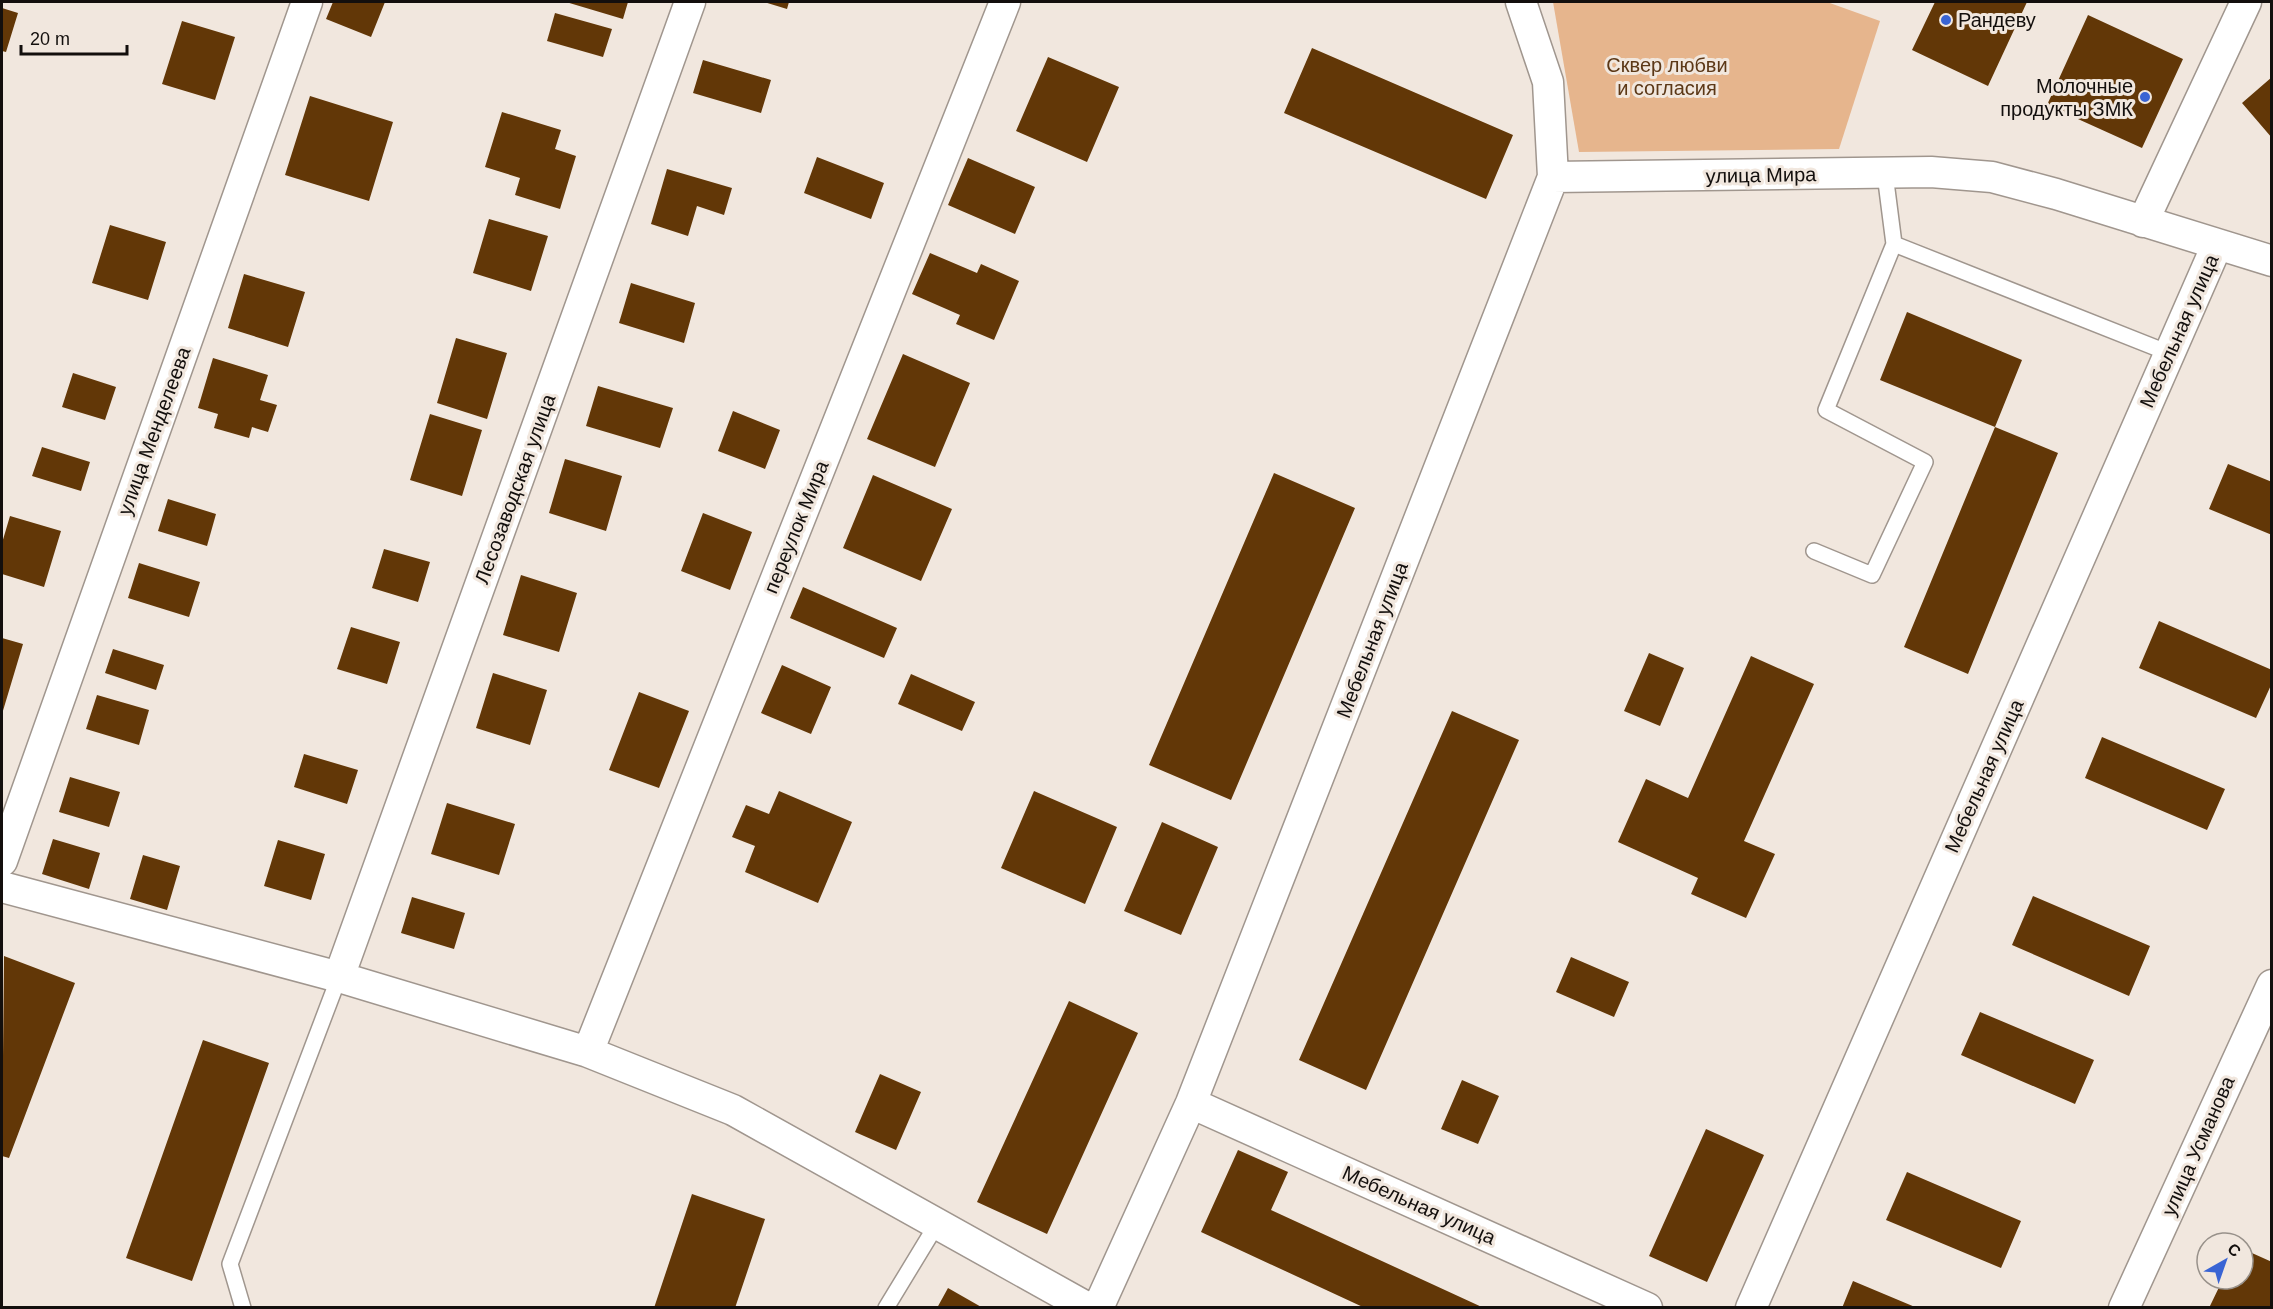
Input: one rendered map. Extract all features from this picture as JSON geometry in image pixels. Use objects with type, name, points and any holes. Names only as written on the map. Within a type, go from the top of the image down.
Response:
[{"type":"street","name":"улица Менделеева","points":[[2,861],[307,2]]},
{"type":"street","name":"Лесозаводская улица","points":[[339,977],[690,2]]},
{"type":"street","name":"переулок Мира","points":[[588,1052],[1005,2]]},
{"type":"street","points":[[1521,2],[1548,82],[1553,177]]},
{"type":"street","points":[[2142,222],[2246,2]]},
{"type":"street","name":"улица Мира","points":[[1553,177],[1931,172],[1992,177],[2056,194],[2271,261]]},
{"type":"street","name":"Мебельная улица","points":[[1098,1308],[1191,1102],[1553,177]]},
{"type":"street","name":"Мебельная улица","points":[[1751,1308],[2217,244]]},
{"type":"street","points":[[2,887],[339,977],[588,1052],[733,1110],[1088,1308]]},
{"type":"street","name":"улица Усманова","points":[[2124,1308],[2271,985]]},
{"type":"street","name":"Мебельная улица","points":[[1191,1102],[1647,1308]]},
{"type":"lane","points":[[1814,551],[1872,575],[1924,462],[1826,410],[1894,244],[1885,174]]},
{"type":"lane","points":[[1894,244],[2169,353]]},
{"type":"lane","points":[[243,1308],[230,1264],[339,977]]},
{"type":"lane","points":[[886,1308],[937,1224]]},
{"type":"green space","name":"Сквер любви и согласия","points":[[1553,2],[1827,2],[1880,21],[1839,149],[1579,152]]},
{"type":"building","points":[[333,2],[385,2],[371,37],[326,19]]},
{"type":"building","points":[[566,2],[628,2],[623,19]]},
{"type":"building","points":[[764,2],[789,2],[787,9]]},
{"type":"building","points":[[1935,2],[2027,2],[1988,86],[1912,50]]},
{"type":"building","points":[[2,8],[18,13],[6,52],[2,51]]},
{"type":"building","points":[[555,13],[612,29],[603,57],[547,41]]},
{"type":"building","points":[[2088,15],[2183,59],[2142,148],[2047,105]]},
{"type":"building","points":[[182,21],[235,37],[215,100],[162,84]]},
{"type":"building","points":[[1312,48],[1513,135],[1486,199],[1284,113]]},
{"type":"building","points":[[1048,57],[1119,87],[1087,162],[1016,131]]},
{"type":"building","points":[[703,60],[771,80],[761,113],[693,93]]},
{"type":"building","points":[[2272,77],[2272,138],[2242,103]]},
{"type":"building","points":[[310,96],[393,122],[369,201],[285,175]]},
{"type":"building","points":[[502,112],[561,130],[555,149],[576,156],[560,209],[515,195],[520,178],[485,167]]},
{"type":"building","points":[[817,157],[884,183],[871,219],[804,193]]},
{"type":"building","points":[[968,158],[1035,187],[1015,234],[948,205]]},
{"type":"building","points":[[667,169],[732,188],[724,215],[697,206],[688,236],[651,224]]},
{"type":"building","points":[[489,219],[548,236],[531,291],[473,273]]},
{"type":"building","points":[[110,225],[166,242],[148,300],[92,283]]},
{"type":"building","points":[[930,253],[977,273],[981,264],[1019,281],[994,340],[956,324],[960,315],[912,294]]},
{"type":"building","points":[[244,274],[305,292],[288,347],[228,328]]},
{"type":"building","points":[[631,283],[695,303],[684,343],[619,323]]},
{"type":"building","points":[[1907,312],[2022,360],[1995,427],[1880,380]]},
{"type":"building","points":[[456,338],[507,353],[487,419],[437,403]]},
{"type":"building","points":[[903,354],[970,383],[935,467],[867,439]]},
{"type":"building","points":[[213,358],[268,375],[260,400],[277,405],[268,432],[252,427],[249,438],[214,428],[218,414],[198,408]]},
{"type":"building","points":[[73,373],[116,387],[105,420],[62,407]]},
{"type":"building","points":[[598,386],[673,408],[660,448],[586,426]]},
{"type":"building","points":[[733,411],[780,430],[765,469],[718,451]]},
{"type":"building","points":[[430,414],[482,430],[462,496],[410,480]]},
{"type":"building","points":[[1995,427],[2058,453],[1968,674],[1904,647]]},
{"type":"building","points":[[42,447],[90,462],[81,491],[32,476]]},
{"type":"building","points":[[565,459],[622,476],[606,531],[549,513]]},
{"type":"building","points":[[2228,464],[2272,482],[2272,535],[2209,509]]},
{"type":"building","points":[[1274,473],[1355,508],[1231,800],[1149,765]]},
{"type":"building","points":[[873,475],[952,509],[921,581],[843,548]]},
{"type":"building","points":[[168,499],[216,514],[207,546],[158,531]]},
{"type":"building","points":[[703,513],[752,532],[730,590],[681,571]]},
{"type":"building","points":[[10,516],[61,531],[44,587],[2,574],[2,543]]},
{"type":"building","points":[[384,549],[430,562],[418,602],[372,588]]},
{"type":"building","points":[[139,563],[200,582],[189,617],[128,598]]},
{"type":"building","points":[[521,575],[577,593],[559,652],[503,635]]},
{"type":"building","points":[[803,587],[897,628],[884,658],[790,618]]},
{"type":"building","points":[[2159,621],[2272,670],[2272,683],[2256,718],[2139,668]]},
{"type":"building","points":[[351,627],[400,642],[387,684],[337,669]]},
{"type":"building","points":[[2,638],[23,644],[2,714]]},
{"type":"building","points":[[113,649],[164,665],[156,690],[105,673]]},
{"type":"building","points":[[1649,653],[1684,668],[1660,726],[1624,711]]},
{"type":"building","points":[[1751,656],[1814,684],[1744,841],[1775,854],[1746,918],[1691,894],[1698,878],[1618,842],[1646,779],[1688,798]]},
{"type":"building","points":[[782,665],[831,687],[811,734],[761,713]]},
{"type":"building","points":[[493,673],[547,690],[530,745],[476,728]]},
{"type":"building","points":[[911,674],[975,702],[962,731],[898,704]]},
{"type":"building","points":[[639,692],[689,711],[659,788],[609,770]]},
{"type":"building","points":[[97,695],[149,710],[139,745],[86,729]]},
{"type":"building","points":[[1452,711],[1519,740],[1366,1090],[1299,1060]]},
{"type":"building","points":[[2102,737],[2225,789],[2207,830],[2085,778]]},
{"type":"building","points":[[304,754],[358,770],[347,804],[294,787]]},
{"type":"building","points":[[70,777],[120,792],[109,827],[59,812]]},
{"type":"building","points":[[779,791],[852,822],[818,903],[745,872],[755,846],[732,837],[746,805],[769,814]]},
{"type":"building","points":[[1034,791],[1117,827],[1085,904],[1001,868]]},
{"type":"building","points":[[447,803],[515,824],[499,875],[431,854]]},
{"type":"building","points":[[1162,822],[1218,847],[1181,935],[1124,911]]},
{"type":"building","points":[[53,839],[100,853],[89,889],[42,874]]},
{"type":"building","points":[[278,840],[325,854],[311,900],[264,886]]},
{"type":"building","points":[[143,855],[180,866],[167,910],[130,899]]},
{"type":"building","points":[[2033,896],[2150,946],[2129,996],[2012,945]]},
{"type":"building","points":[[412,897],[465,913],[454,949],[401,933]]},
{"type":"building","points":[[4,956],[75,983],[9,1158],[2,1156]]},
{"type":"building","points":[[1571,957],[1629,982],[1614,1017],[1556,992]]},
{"type":"building","points":[[1069,1001],[1138,1033],[1047,1234],[977,1202]]},
{"type":"building","points":[[1980,1012],[2094,1060],[2075,1104],[1961,1055]]},
{"type":"building","points":[[203,1040],[269,1063],[192,1281],[126,1258]]},
{"type":"building","points":[[880,1074],[921,1092],[896,1150],[855,1132]]},
{"type":"building","points":[[1462,1080],[1499,1096],[1478,1144],[1441,1129]]},
{"type":"building","points":[[1706,1129],[1764,1155],[1707,1282],[1649,1256]]},
{"type":"building","points":[[1238,1150],[1288,1172],[1271,1210],[1484,1308],[1365,1308],[1201,1232]]},
{"type":"building","points":[[1907,1172],[2021,1221],[2001,1268],[1886,1220]]},
{"type":"building","points":[[692,1194],[765,1219],[735,1308],[654,1308]]},
{"type":"building","points":[[2255,1254],[2272,1262],[2272,1308],[2209,1308],[2217,1291],[2255,1291]]},
{"type":"building","points":[[1853,1281],[1915,1307],[1915,1308],[1842,1308]]},
{"type":"building","points":[[948,1288],[983,1308],[937,1308]]},
{"type":"place","name":"Рандеву","points":[[1946,20]]},
{"type":"place","name":"Молочные продукты ЗМК","points":[[2145,97]]}]
